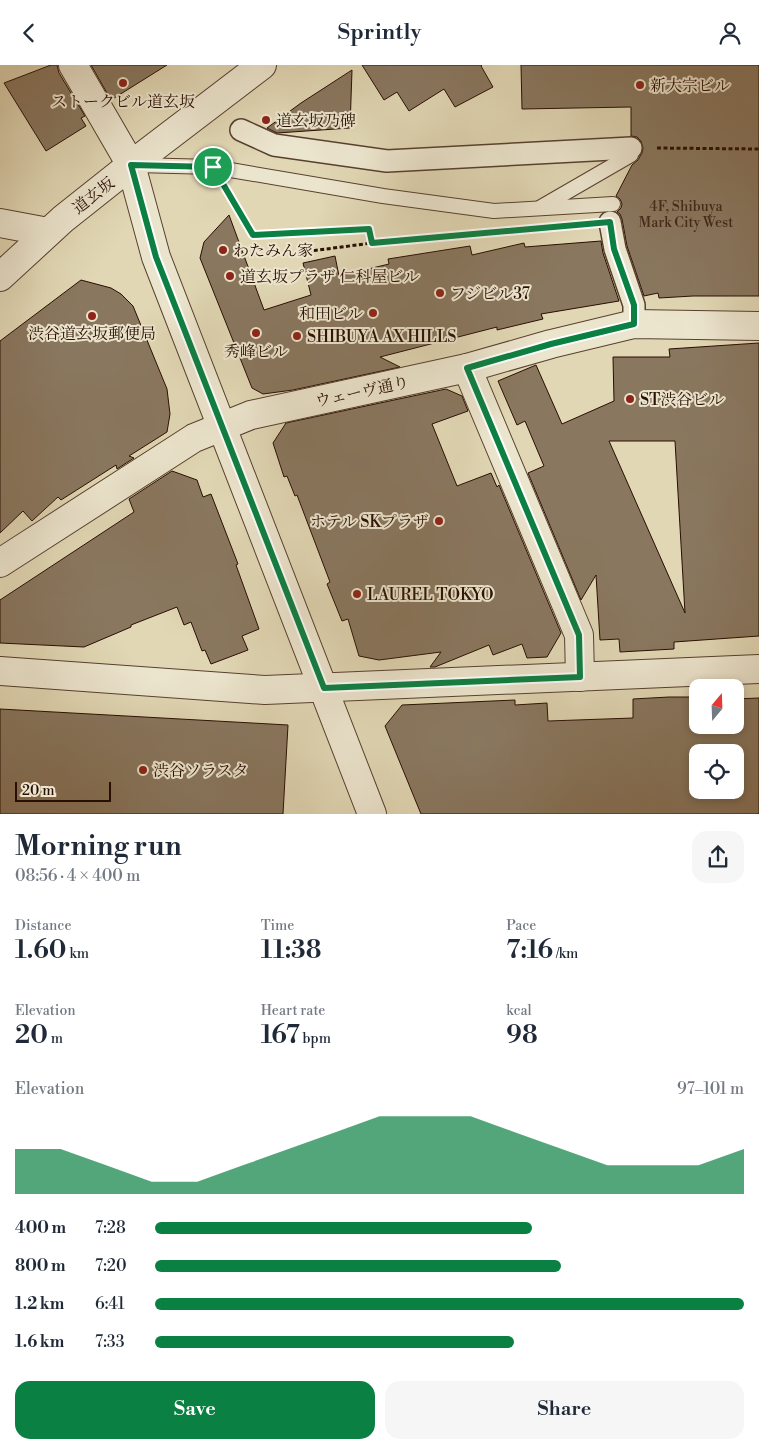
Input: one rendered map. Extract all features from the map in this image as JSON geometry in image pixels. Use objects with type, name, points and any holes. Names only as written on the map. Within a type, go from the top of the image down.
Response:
[{"type":"street","points":[[73,65],[131,165],[156,257],[372,814]]},
{"type":"street","name":"道玄坂","points":[[0,277],[48,232],[131,165],[262,65]]},
{"type":"street","points":[[241,130],[274,145],[386,161],[631,151]]},
{"type":"street","points":[[611,213],[614,249],[634,305],[634,324]]},
{"type":"street","points":[[0,223],[48,232]]},
{"type":"street","name":"ウェーヴ通り","points":[[0,563],[194,438],[251,415],[467,368],[551,344],[634,324],[759,326]]},
{"type":"street","points":[[467,368],[579,635],[580,677]]},
{"type":"street","points":[[0,671],[265,691],[759,669]]},
{"type":"lane","points":[[539,209],[631,151]]},
{"type":"lane","points":[[131,165],[213,167],[373,194],[494,211],[539,209],[611,213]]},
{"type":"path","points":[[631,151],[759,149]]},
{"type":"path","points":[[213,167],[253,235],[369,229],[372,243]]},
{"type":"path","points":[[288,255],[372,243],[481,233]]},
{"type":"building","points":[[51,65],[57,65],[59,73],[85,116],[81,118],[86,126],[46,151],[4,83]]},
{"type":"building","name":"ストークビル道玄坂","points":[[91,65],[167,65],[111,100]]},
{"type":"building","points":[[362,65],[482,65],[493,87],[455,107],[444,89],[409,111],[397,92],[384,100]]},
{"type":"building","points":[[521,65],[759,65],[759,296],[659,298],[658,293],[644,296],[627,246],[622,219],[617,212],[622,204],[616,196],[632,165],[642,153],[643,148],[641,141],[637,137],[631,136],[631,107],[522,109]]},
{"type":"building","points":[[352,70],[350,128],[277,133],[267,128],[301,103]]},
{"type":"building","points":[[229,215],[264,310],[311,295],[303,263],[335,256],[339,276],[389,264],[388,259],[470,246],[472,255],[524,243],[525,247],[601,241],[603,253],[619,301],[541,314],[543,319],[497,330],[497,327],[380,357],[400,367],[293,390],[263,394],[252,388],[200,258],[204,242]]},
{"type":"building","points":[[81,280],[111,288],[121,294],[133,306],[167,389],[170,414],[167,432],[129,456],[134,458],[117,469],[116,465],[61,500],[58,497],[32,521],[23,511],[0,533],[0,341]]},
{"type":"building","points":[[759,343],[759,636],[674,642],[674,649],[620,652],[619,639],[600,640],[596,575],[581,600],[528,473],[544,466],[525,421],[517,425],[498,381],[536,365],[562,424],[614,401],[613,357],[670,357],[669,349]],"holes":[[[609,441],[675,441],[685,613]]]},
{"type":"building","points":[[446,389],[462,396],[468,411],[432,424],[457,486],[491,473],[497,487],[499,485],[561,633],[547,657],[527,658],[522,644],[493,655],[489,645],[435,667],[430,667],[441,652],[379,660],[359,656],[348,619],[342,621],[327,584],[330,582],[297,495],[295,496],[287,476],[284,477],[273,443],[286,423]]},
{"type":"building","points":[[172,471],[197,480],[203,497],[211,494],[238,564],[236,565],[259,629],[242,636],[248,650],[211,664],[205,650],[202,651],[191,622],[184,625],[177,607],[131,625],[131,627],[84,647],[0,643],[0,600],[134,512],[129,499]]},
{"type":"building","points":[[689,697],[689,734],[744,734],[744,699],[759,698],[759,814],[421,814],[385,726],[402,705],[515,700],[515,705],[547,703],[548,721],[633,718],[633,699]]},
{"type":"building","name":"渋谷ソラスタ","points":[[0,709],[288,725],[283,814],[0,814]]},
{"type":"place","name":"ストークビル道玄坂","points":[[123,83]]},
{"type":"place","name":"新大宗ビル","points":[[640,85]]},
{"type":"place","name":"道玄坂乃碑","points":[[266,120]]},
{"type":"place","name":"わたみん家","points":[[223,250]]},
{"type":"place","name":"道玄坂プラザ 仁科屋ビル","points":[[230,276]]},
{"type":"place","name":"フジビル37","points":[[440,293]]},
{"type":"place","name":"和田ビル","points":[[373,313]]},
{"type":"place","name":"渋谷道玄坂郵便局","points":[[92,316]]},
{"type":"place","name":"秀峰ビル","points":[[256,333]]},
{"type":"place","name":"SHIBUYA AX HILLS","points":[[297,336]]},
{"type":"place","name":"ST渋谷ビル","points":[[630,399]]},
{"type":"place","name":"ホテル SKプラザ","points":[[439,521]]},
{"type":"place","name":"LAUREL TOKYO","points":[[357,594]]},
{"type":"place","name":"渋谷ソラスタ","points":[[143,770]]},
{"type":"route","points":[[131,165],[213,167],[253,235],[369,229],[372,243],[610,222],[614,249],[634,305],[634,324],[551,344],[467,368],[579,635],[580,677],[324,688],[156,257],[131,165]]}]
